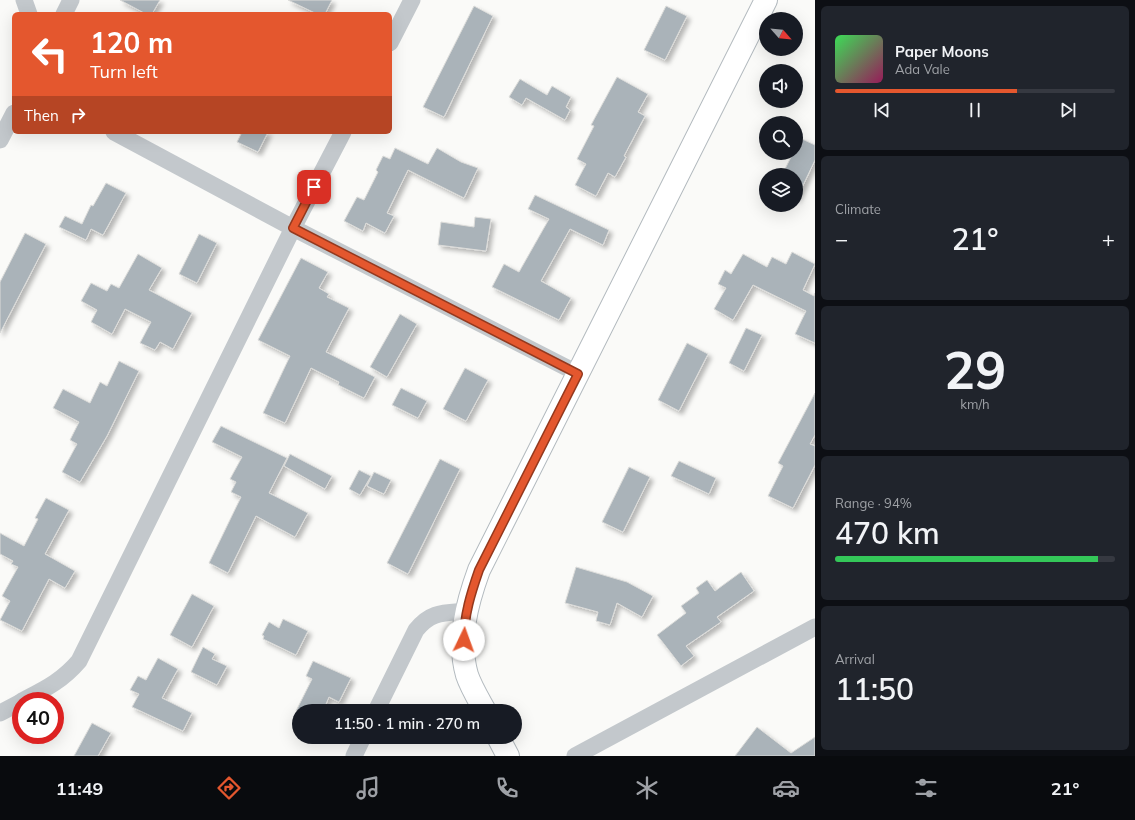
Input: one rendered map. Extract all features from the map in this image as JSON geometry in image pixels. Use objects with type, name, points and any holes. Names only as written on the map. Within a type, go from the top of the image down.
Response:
[{"type":"street","points":[[24,0],[28,12]]},
{"type":"street","points":[[65,12],[71,0]]},
{"type":"street","points":[[392,39],[412,0]]},
{"type":"street","points":[[481,704],[467,676],[464,653],[464,626],[479,570],[766,0]]},
{"type":"street","points":[[0,140],[12,118]]},
{"type":"street","points":[[118,134],[293,228],[578,374]]},
{"type":"street","points":[[39,692],[56,683],[68,674],[79,661],[293,228],[342,134]]},
{"type":"street","points":[[379,704],[416,630],[424,619],[436,614],[467,611]]},
{"type":"street","points":[[575,756],[815,627]]},
{"type":"street","points":[[0,713],[12,706]]},
{"type":"street","points":[[354,756],[360,744]]},
{"type":"street","points":[[502,744],[508,756]]},
{"type":"building","points":[[120,0],[160,0],[153,12],[142,12]]},
{"type":"building","points":[[288,0],[332,0],[326,12],[313,12]]},
{"type":"building","points":[[474,6],[493,16],[444,117],[423,107]]},
{"type":"building","points":[[666,6],[687,16],[665,60],[644,50]]},
{"type":"building","points":[[617,77],[648,94],[638,112],[645,116],[615,177],[608,173],[596,196],[575,185],[586,164],[577,159],[594,126],[591,125]]},
{"type":"building","points":[[520,79],[547,95],[552,86],[571,97],[566,107],[570,110],[565,120],[526,98],[522,105],[509,97]]},
{"type":"building","points":[[241,134],[267,134],[258,152],[237,142]]},
{"type":"building","points":[[803,139],[815,145],[815,160],[803,185],[803,168],[786,168],[790,160],[803,160]]},
{"type":"building","points":[[395,148],[428,164],[437,148],[461,162],[478,168],[464,198],[408,170],[387,213],[394,216],[385,233],[366,223],[363,231],[344,221],[357,197],[364,200],[378,172],[376,170],[383,156],[390,159]]},
{"type":"building","points":[[106,183],[126,193],[103,235],[91,229],[86,240],[59,227],[65,216],[82,224],[91,205],[93,206]]},
{"type":"building","points":[[535,195],[609,230],[603,245],[570,229],[541,281],[571,298],[559,320],[492,287],[504,264],[519,272],[549,219],[528,209]]},
{"type":"building","points":[[475,217],[491,219],[486,251],[438,245],[441,222],[474,227]]},
{"type":"building","points":[[25,233],[46,244],[0,333],[0,282]]},
{"type":"building","points":[[199,234],[217,243],[197,283],[179,274]]},
{"type":"building","points":[[792,252],[815,264],[803,290],[814,296],[815,293],[815,343],[795,334],[806,311],[753,285],[733,320],[714,309],[726,288],[718,284],[725,270],[731,274],[743,254],[767,267],[772,257],[786,264]]},
{"type":"building","points":[[138,254],[162,268],[149,290],[192,313],[173,349],[160,342],[155,350],[140,343],[151,322],[125,309],[112,334],[91,322],[97,310],[81,301],[91,283],[107,291],[111,284],[119,288]]},
{"type":"building","points":[[301,258],[328,272],[319,288],[329,294],[327,297],[349,308],[326,352],[375,377],[364,398],[338,385],[339,382],[311,368],[285,423],[263,413],[290,356],[258,340]]},
{"type":"building","points":[[400,314],[417,324],[387,377],[370,367]]},
{"type":"building","points":[[746,328],[762,335],[744,371],[729,363]]},
{"type":"building","points":[[687,343],[708,354],[679,411],[658,400]]},
{"type":"building","points":[[119,361],[139,371],[107,436],[80,482],[62,472],[77,444],[70,440],[79,422],[53,408],[63,389],[90,403],[100,382],[107,386]]},
{"type":"building","points":[[465,368],[488,380],[466,421],[443,409]]},
{"type":"building","points":[[401,388],[427,401],[418,418],[392,405]]},
{"type":"building","points":[[815,393],[815,435],[810,444],[815,446],[815,465],[793,508],[768,496],[783,466],[778,463]]},
{"type":"building","points":[[221,426],[287,458],[269,493],[308,513],[295,537],[256,516],[228,573],[209,563],[241,497],[231,492],[236,482],[230,479],[242,457],[212,442]]},
{"type":"building","points":[[290,454],[332,476],[325,489],[284,466]]},
{"type":"building","points":[[440,459],[460,469],[408,574],[387,563]]},
{"type":"building","points":[[679,461],[716,478],[709,494],[671,476]]},
{"type":"building","points":[[629,467],[650,477],[623,532],[602,522]]},
{"type":"building","points":[[359,470],[371,476],[360,495],[349,489]]},
{"type":"building","points":[[374,472],[391,480],[384,494],[367,486]]},
{"type":"building","points":[[46,498],[69,510],[45,554],[75,571],[65,588],[49,579],[22,631],[0,620],[10,601],[2,596],[18,567],[11,564],[13,561],[0,554],[0,533],[24,546],[38,519],[35,518]]},
{"type":"building","points":[[576,567],[627,582],[653,596],[642,617],[617,603],[610,625],[596,621],[598,612],[565,603]]},
{"type":"building","points":[[741,572],[754,591],[717,617],[721,622],[686,646],[694,656],[681,666],[657,635],[686,613],[681,606],[699,593],[696,588],[707,580],[715,591]]},
{"type":"building","points":[[192,594],[214,606],[192,647],[170,635]]},
{"type":"building","points":[[283,619],[308,631],[296,655],[263,639],[264,636],[262,635],[269,622],[279,628]]},
{"type":"building","points":[[203,647],[215,654],[212,659],[227,666],[217,685],[191,672]]},
{"type":"building","points":[[158,658],[178,669],[162,698],[192,713],[183,731],[132,707],[139,694],[130,690],[138,676],[146,680]]},
{"type":"building","points":[[313,661],[351,678],[339,702],[329,697],[326,704],[300,704],[312,679],[306,676]]},
{"type":"building","points":[[92,723],[111,733],[98,756],[74,756]]},
{"type":"building","points":[[757,727],[791,753],[815,737],[815,756],[735,756]]},
{"type":"route","points":[[314,187],[293,228],[578,374],[479,570],[469,599],[464,626],[464,640]]}]
